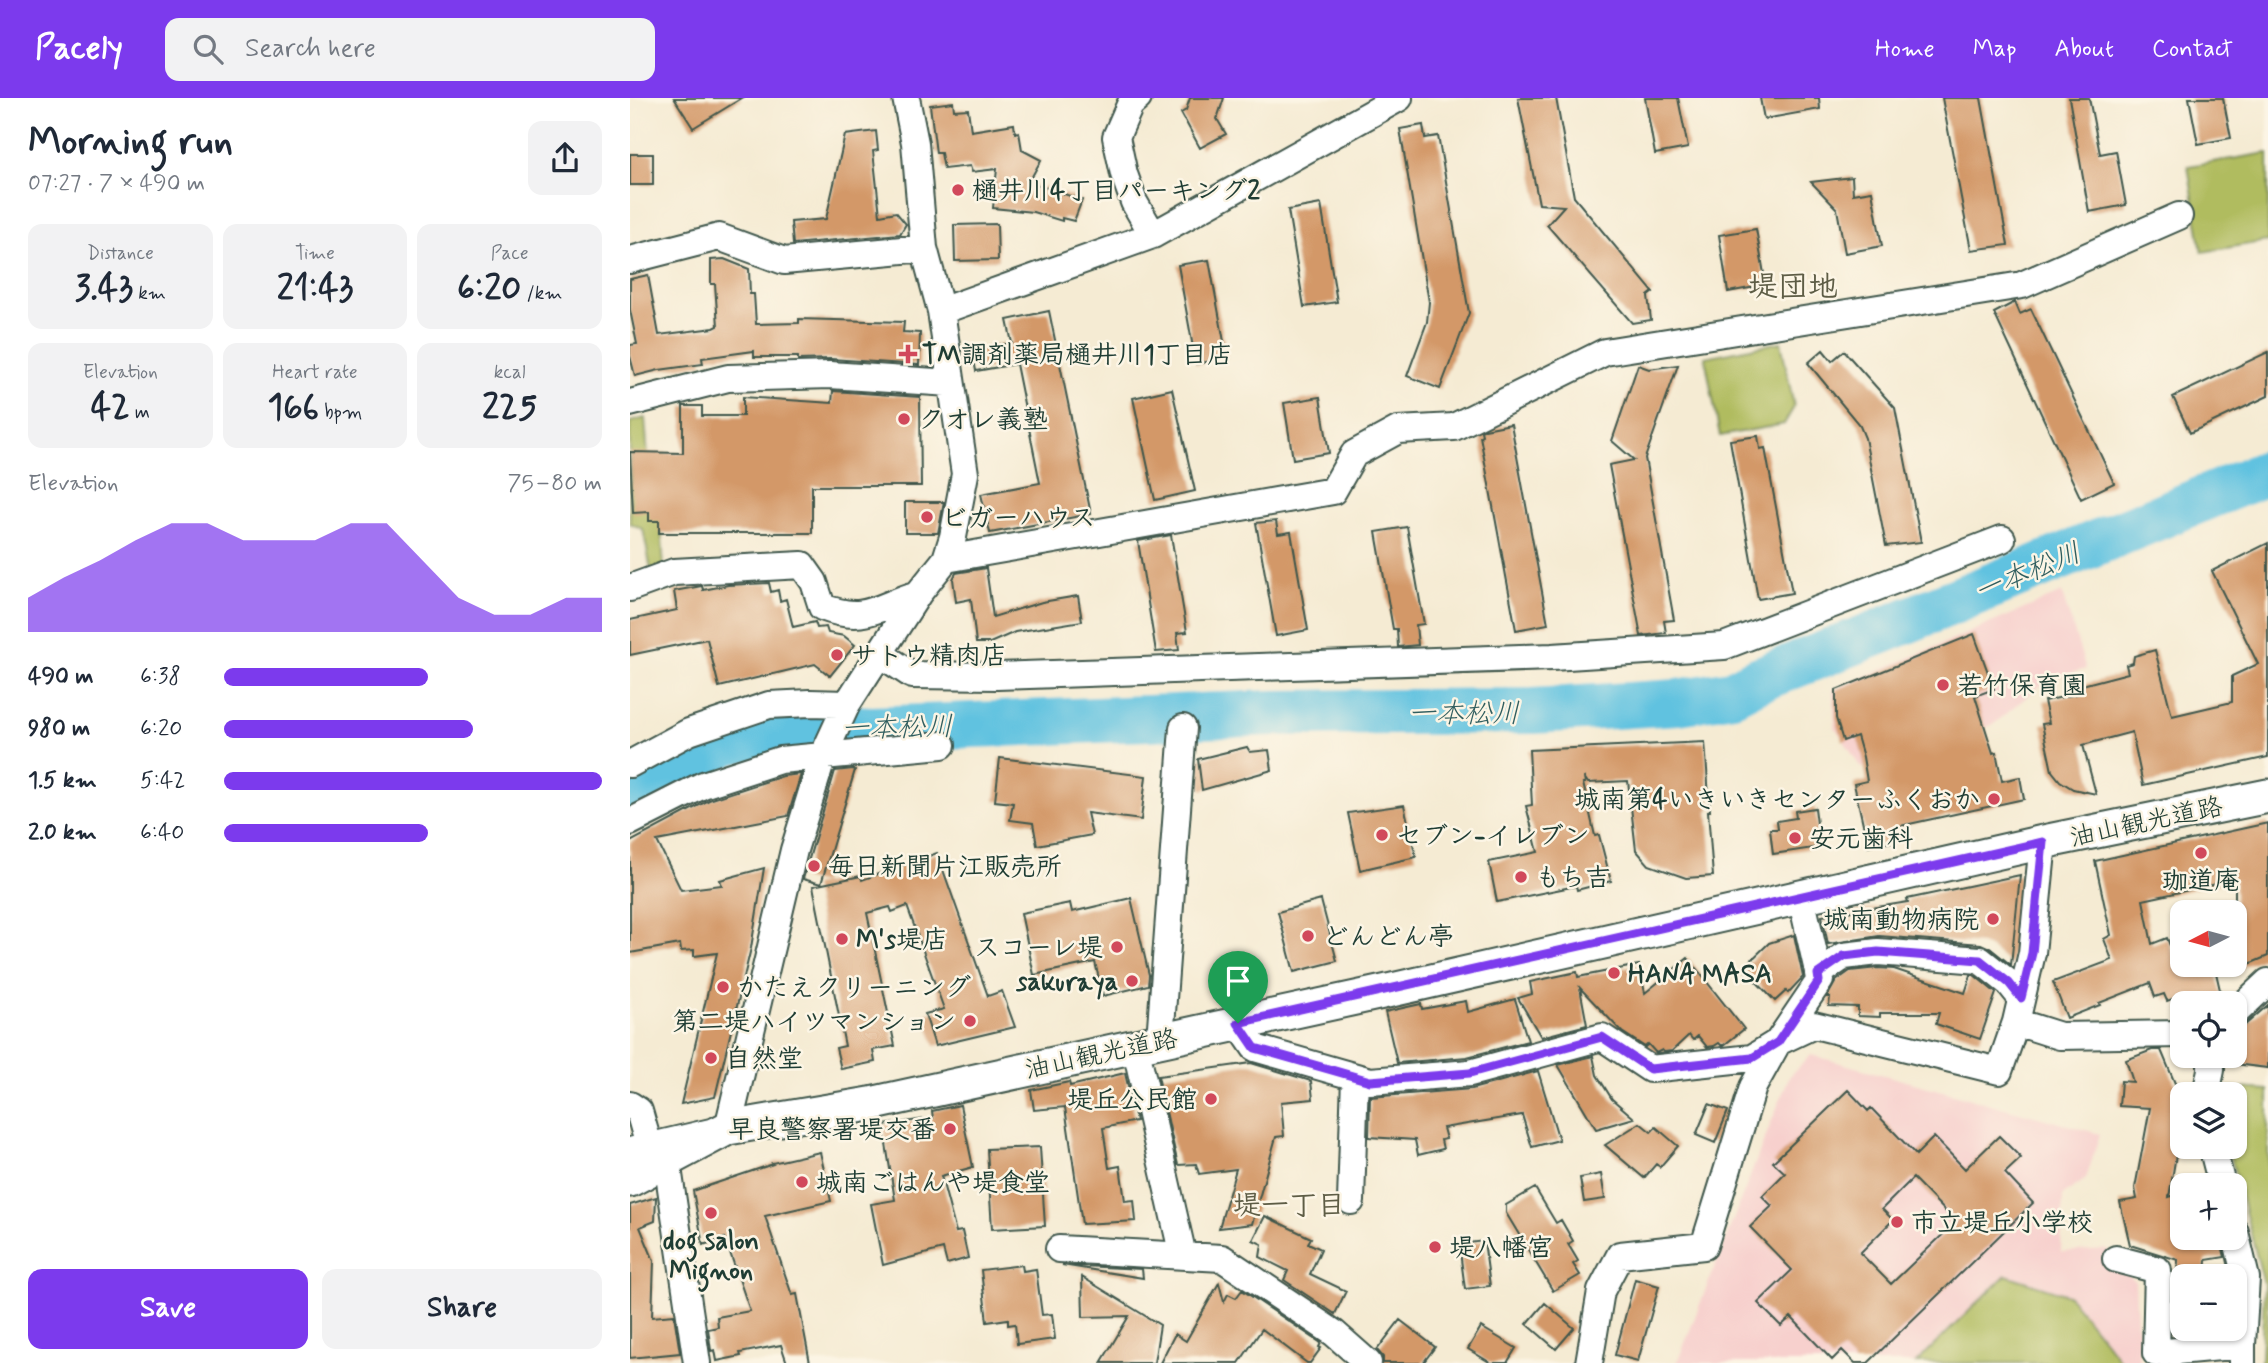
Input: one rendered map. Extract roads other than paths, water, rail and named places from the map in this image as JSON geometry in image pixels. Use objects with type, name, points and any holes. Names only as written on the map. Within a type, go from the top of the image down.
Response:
[{"type":"main road","name":"油山観光道路","points":[[630,1180],[648,1153],[728,1128],[870,1104],[2043,842],[2268,796]]},
{"type":"street","points":[[728,1128],[794,850],[826,751],[844,711],[879,653],[918,594],[946,559],[965,474],[941,311],[924,248],[915,143],[906,98]]},
{"type":"street","points":[[1138,98],[1130,105],[1116,137],[1124,174],[1153,235]]},
{"type":"street","points":[[941,311],[1153,235],[1399,98]]},
{"type":"street","points":[[946,559],[1333,491],[1354,454],[1398,430],[1454,427],[1605,352],[2022,285],[2179,216]]},
{"type":"street","points":[[630,260],[719,237],[784,261],[924,248]]},
{"type":"street","points":[[630,403],[729,378],[830,375],[950,383]]},
{"type":"street","points":[[879,653],[912,675],[996,676],[1552,657],[1724,646],[2002,539]]},
{"type":"street","points":[[630,588],[674,572],[802,565],[814,582],[822,607],[839,614],[857,615],[918,594]]},
{"type":"street","points":[[630,764],[689,732],[769,705],[810,703],[844,711]]},
{"type":"street","points":[[1183,728],[1148,1043],[1183,1256]]},
{"type":"street","points":[[630,822],[703,785],[780,760],[826,751],[942,744]]},
{"type":"street","points":[[1238,1023],[1255,1048],[1370,1081],[1470,1073],[1602,1037],[1650,1069],[1752,1058],[1814,1025],[2000,1071],[2032,953],[2043,842]]},
{"type":"street","points":[[1590,1363],[1601,1292],[1620,1255],[1704,1246],[1753,1087],[1778,1042],[1819,981],[1801,897]]},
{"type":"street","points":[[1818,974],[1844,956],[1878,952],[1980,960],[2009,983],[2018,1010],[2060,1036],[2170,1034]]},
{"type":"street","points":[[2247,1002],[2268,982]]},
{"type":"street","points":[[1351,1200],[1355,1077]]},
{"type":"street","points":[[630,1105],[639,1111],[697,1363]]},
{"type":"street","points":[[1059,1249],[1222,1258],[1334,1333],[1368,1363]]},
{"type":"street","points":[[2116,1259],[2158,1270],[2155,1353],[2242,1354],[2246,1278],[2239,1250]]},
{"type":"waterway","name":"一本松川","points":[[630,795],[727,742],[815,726],[871,729],[1274,713],[1533,711],[1678,702],[1732,693],[1755,681],[2268,472]]},
{"type":"place","name":"樋井川4丁目パーキング2","points":[[958,190]]},
{"type":"place","name":"TM調剤薬局樋井川1丁目店","points":[[908,354]]},
{"type":"place","name":"クオレ義塾","points":[[904,419]]},
{"type":"place","name":"ビガーハウス","points":[[927,517]]},
{"type":"place","name":"サトウ精肉店","points":[[837,655]]},
{"type":"place","name":"若竹保育園","points":[[1943,685]]},
{"type":"place","name":"城南第4いきいきセンターふくおか","points":[[1994,799]]},
{"type":"place","name":"セブン-イレブン","points":[[1382,835]]},
{"type":"place","name":"安元歯科","points":[[1795,838]]},
{"type":"place","name":"珈道庵","points":[[2201,853]]},
{"type":"place","name":"毎日新聞片江販売所","points":[[814,866]]},
{"type":"place","name":"もち吉","points":[[1521,877]]},
{"type":"place","name":"城南動物病院","points":[[1993,919]]},
{"type":"place","name":"どんどん亭","points":[[1308,936]]},
{"type":"place","name":"M's堤店","points":[[842,939]]},
{"type":"place","name":"スコーレ堤","points":[[1117,947]]},
{"type":"place","name":"HANA MASA","points":[[1614,973]]},
{"type":"place","name":"sakuraya","points":[[1132,981]]},
{"type":"place","name":"かたえクリーニング","points":[[723,987]]},
{"type":"place","name":"第二堤ハイツマンション","points":[[970,1021]]},
{"type":"place","name":"自然堂","points":[[711,1058]]},
{"type":"place","name":"堤丘公民館","points":[[1211,1099]]},
{"type":"place","name":"早良警察署堤交番","points":[[950,1129]]},
{"type":"place","name":"城南ごはんや堤食堂","points":[[802,1182]]},
{"type":"place","name":"dog salon Mignon","points":[[711,1213]]},
{"type":"place","name":"市立堤丘小学校","points":[[1897,1222]]},
{"type":"place","name":"堤八幡宮","points":[[1435,1247]]},
{"type":"district","name":"堤団地","points":[[1793,286]]},
{"type":"district","name":"堤一丁目","points":[[1289,1204]]}]
